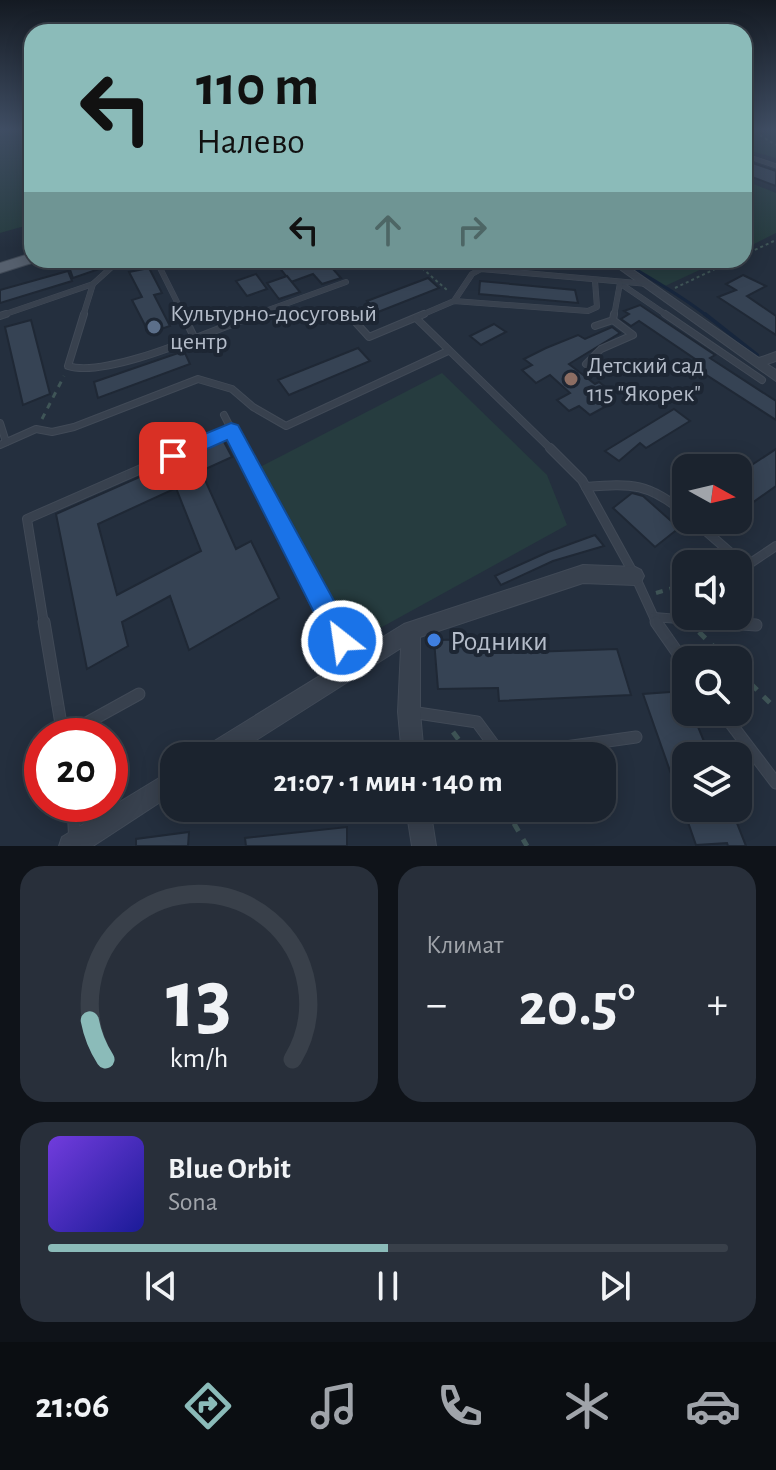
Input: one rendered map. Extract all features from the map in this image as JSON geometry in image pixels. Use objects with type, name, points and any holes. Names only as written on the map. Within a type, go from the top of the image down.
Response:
[{"type":"main road","points":[[0,268],[24,260]]},
{"type":"street","points":[[624,268],[776,376]]},
{"type":"street","points":[[759,362],[776,356]]},
{"type":"street","points":[[233,742],[355,663],[411,631],[583,574],[635,576]]},
{"type":"street","points":[[411,631],[409,712],[412,742]]},
{"type":"street","points":[[74,845],[160,789]]},
{"type":"street","points":[[420,822],[424,846]]},
{"type":"lane","points":[[108,268],[93,284],[68,366],[80,370],[111,367],[346,282]]},
{"type":"lane","points":[[160,268],[194,337]]},
{"type":"lane","points":[[454,301],[472,274],[481,269],[648,284]]},
{"type":"lane","points":[[349,315],[369,337],[454,301],[588,311],[597,307],[595,281]]},
{"type":"lane","points":[[613,320],[620,283]]},
{"type":"lane","points":[[620,283],[762,380]]},
{"type":"lane","points":[[0,316],[93,284]]},
{"type":"lane","points":[[416,318],[586,487],[635,576],[661,632],[672,647]]},
{"type":"lane","points":[[595,326],[613,320]]},
{"type":"lane","points":[[586,364],[601,349],[633,335],[613,320]]},
{"type":"lane","points":[[0,423],[3,444],[36,429],[52,432],[74,427],[198,379],[232,389],[253,407],[286,426],[448,351]]},
{"type":"lane","points":[[224,415],[318,599],[355,663]]},
{"type":"lane","points":[[60,718],[27,519],[231,430]]},
{"type":"lane","points":[[586,487],[644,484],[672,502]]},
{"type":"lane","points":[[709,534],[746,566],[776,546]]},
{"type":"lane","points":[[654,617],[672,618]]},
{"type":"lane","points":[[752,625],[756,625]]},
{"type":"lane","points":[[96,718],[139,694]]},
{"type":"lane","points":[[409,712],[477,722],[502,756],[636,737]]},
{"type":"lane","points":[[733,726],[776,783]]},
{"type":"lane","points":[[73,822],[74,845]]},
{"type":"path","points":[[752,251],[776,240]]},
{"type":"path","points":[[423,268],[441,282],[454,301]]},
{"type":"path","points":[[675,288],[717,268]]},
{"type":"path","points":[[36,429],[56,396],[68,366]]},
{"type":"path","points":[[644,596],[672,588]]},
{"type":"path","points":[[697,630],[713,646]]},
{"type":"path","points":[[752,685],[776,709]]},
{"type":"path","points":[[441,717],[460,742]]},
{"type":"path","points":[[513,822],[527,846]]},
{"type":"green space","points":[[0,168],[24,168],[24,226],[0,233]]},
{"type":"green space","points":[[752,183],[776,193],[776,233],[752,245]]},
{"type":"green space","points":[[633,268],[704,268],[663,287]]},
{"type":"green space","points":[[442,373],[547,475],[567,525],[353,643],[260,467]]},
{"type":"building","points":[[752,168],[776,171],[776,186],[752,177]]},
{"type":"building","points":[[69,268],[102,268],[73,278]]},
{"type":"building","points":[[149,268],[162,293],[154,295],[170,326],[149,333],[132,300],[142,297],[129,272]]},
{"type":"building","points":[[280,268],[332,268],[341,278],[322,284],[313,274],[291,282]]},
{"type":"building","points":[[68,271],[72,281],[0,303],[0,290]]},
{"type":"building","points":[[256,274],[267,289],[247,296],[236,281]]},
{"type":"building","points":[[743,275],[766,286],[747,296],[776,316],[776,335],[718,297],[736,290],[726,284]]},
{"type":"building","points":[[287,276],[300,292],[279,299],[267,283]]},
{"type":"building","points":[[428,278],[439,288],[378,312],[367,301]]},
{"type":"building","points":[[480,281],[575,290],[578,303],[479,294]]},
{"type":"building","points":[[640,305],[715,355],[710,358],[776,401],[776,420],[691,365],[698,361],[639,321],[631,326],[621,319],[629,314],[624,311]]},
{"type":"building","points":[[31,320],[50,394],[23,405],[5,327]]},
{"type":"building","points":[[494,324],[506,332],[481,345],[470,336]]},
{"type":"building","name":"Детский сад 115 \"Якорек\"","points":[[612,327],[620,333],[569,364],[614,394],[607,398],[612,403],[590,415],[579,406],[569,411],[557,400],[570,393],[550,375],[536,383],[522,370],[532,365],[524,359],[546,348],[578,335],[585,339]]},
{"type":"building","points":[[358,348],[370,361],[289,395],[278,380]]},
{"type":"building","points":[[184,351],[190,364],[98,398],[94,382]]},
{"type":"building","points":[[674,409],[690,421],[646,448],[640,443],[619,461],[605,451]]},
{"type":"building","points":[[223,440],[232,457],[201,471],[236,549],[251,541],[279,598],[189,650],[170,596],[122,622],[128,646],[87,669],[56,514]],"holes":[[[176,488],[201,551],[117,595],[98,524]]]},
{"type":"building","points":[[776,449],[776,486],[752,503],[752,465]]},
{"type":"building","points":[[632,493],[643,496],[672,522],[672,534],[655,547],[613,508]]},
{"type":"building","points":[[595,535],[604,546],[553,561],[501,585],[495,576],[548,552]]},
{"type":"building","points":[[495,639],[497,653],[617,649],[631,695],[499,701],[498,688],[438,689],[434,640]]},
{"type":"building","points":[[672,692],[672,726],[698,726],[704,742],[672,742],[672,777],[643,694]]},
{"type":"building","points":[[688,822],[737,822],[746,846],[728,846],[727,843],[696,845]]},
{"type":"building","points":[[347,827],[347,846],[246,846],[245,838]]},
{"type":"building","points":[[189,832],[188,846],[136,846],[136,839]]},
{"type":"waterway","points":[[634,268],[707,316]]},
{"type":"waterway","points":[[705,314],[757,355]]},
{"type":"place","name":"Культурно-досуговый центр","points":[[154,327]]},
{"type":"place","name":"Детский сад 115 \"Якорек\"","points":[[571,379]]},
{"type":"place","name":"Родники","points":[[434,640]]},
{"type":"route","points":[[173,456],[231,430],[342,641]]}]
